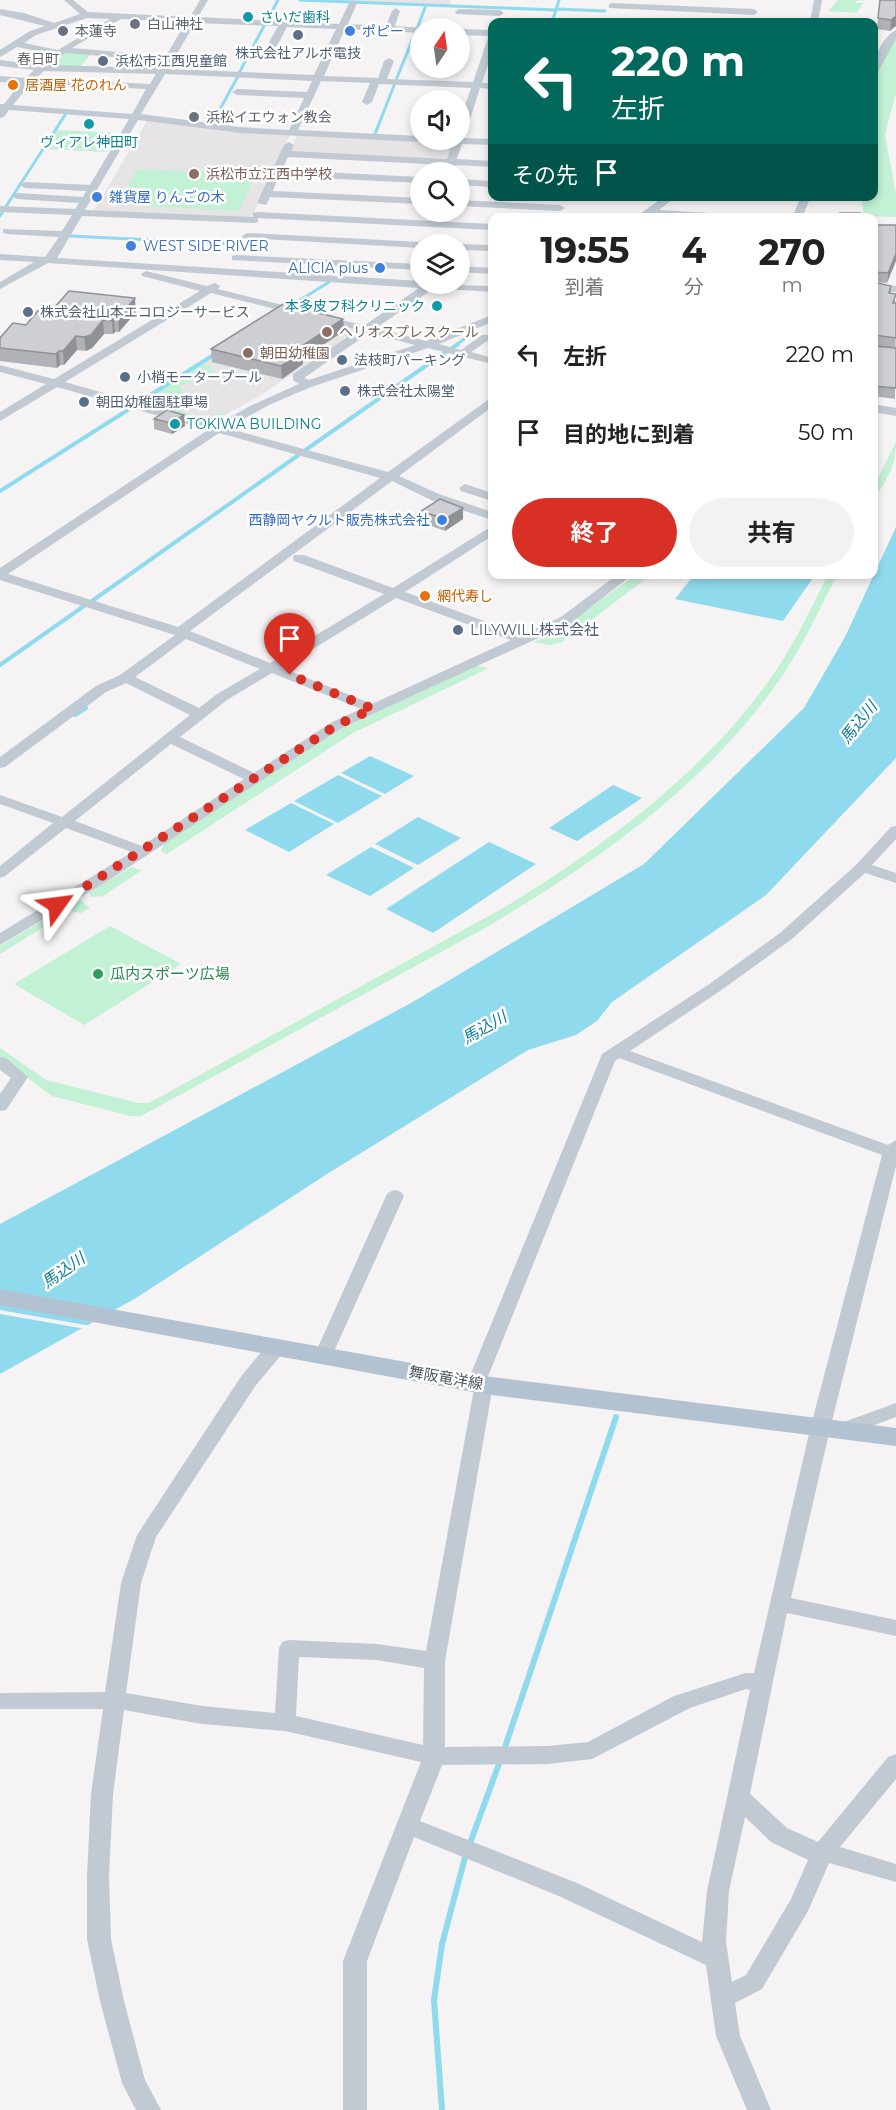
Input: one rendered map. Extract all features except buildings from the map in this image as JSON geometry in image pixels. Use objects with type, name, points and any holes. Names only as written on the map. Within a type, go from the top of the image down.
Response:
[{"type":"main road","name":"舞阪竜洋線","points":[[0,1297],[480,1384],[896,1437]]},
{"type":"street","points":[[68,0],[86,15]]},
{"type":"street","points":[[0,286],[52,257],[204,0]]},
{"type":"street","points":[[753,18],[757,0]]},
{"type":"street","points":[[815,18],[818,0]]},
{"type":"street","points":[[0,417],[209,290],[232,272],[236,258],[268,194],[309,96],[353,3]]},
{"type":"street","points":[[612,7],[754,12]]},
{"type":"street","points":[[459,12],[501,10]]},
{"type":"street","points":[[389,29],[396,11]]},
{"type":"street","points":[[0,12],[24,16],[52,25]]},
{"type":"street","points":[[0,54],[9,46],[52,25],[86,15],[410,30]]},
{"type":"street","points":[[2,110],[41,68],[80,38],[119,16]]},
{"type":"street","points":[[272,46],[283,25]]},
{"type":"street","points":[[470,32],[488,33]]},
{"type":"street","points":[[878,62],[896,33]]},
{"type":"street","points":[[9,46],[170,59]]},
{"type":"street","points":[[878,50],[884,50]]},
{"type":"street","points":[[470,105],[476,85],[488,60]]},
{"type":"street","points":[[367,102],[389,61]]},
{"type":"street","points":[[0,63],[41,68],[378,81],[425,87],[488,86]]},
{"type":"street","points":[[0,79],[154,87]]},
{"type":"street","points":[[237,92],[309,96]]},
{"type":"street","points":[[2,110],[136,117],[224,129],[295,129],[410,138]]},
{"type":"street","points":[[295,129],[308,122]]},
{"type":"street","points":[[470,141],[488,142]]},
{"type":"street","points":[[285,154],[452,162],[456,150]]},
{"type":"street","points":[[470,163],[488,164]]},
{"type":"street","points":[[277,173],[410,180]]},
{"type":"street","points":[[470,183],[488,184]]},
{"type":"street","points":[[25,185],[93,188]]},
{"type":"street","points":[[268,194],[410,201]]},
{"type":"street","points":[[17,196],[86,200]]},
{"type":"street","points":[[648,213],[665,201]]},
{"type":"street","points":[[470,204],[559,213]]},
{"type":"street","points":[[0,209],[488,226]]},
{"type":"street","points":[[651,211],[659,213]]},
{"type":"street","points":[[146,228],[153,216]]},
{"type":"street","points":[[426,234],[430,224]]},
{"type":"street","points":[[7,231],[66,234]]},
{"type":"street","points":[[247,236],[410,244]]},
{"type":"street","points":[[470,247],[488,248]]},
{"type":"street","points":[[0,257],[410,283]]},
{"type":"street","points":[[236,258],[410,267]]},
{"type":"street","points":[[128,265],[126,269],[488,360]]},
{"type":"street","points":[[470,270],[488,271]]},
{"type":"street","points":[[470,287],[488,289]]},
{"type":"street","points":[[878,287],[896,289]]},
{"type":"street","points":[[308,384],[299,380],[297,376],[418,294]]},
{"type":"street","points":[[0,575],[217,429],[261,405],[308,384],[427,344],[488,320]]},
{"type":"street","points":[[463,353],[486,337]]},
{"type":"street","points":[[0,368],[396,478],[435,497],[488,515]]},
{"type":"street","points":[[396,478],[488,404]]},
{"type":"street","points":[[878,409],[896,412]]},
{"type":"street","points":[[0,764],[101,689],[126,678],[182,633],[396,478],[488,415]]},
{"type":"street","points":[[465,488],[488,496]]},
{"type":"street","points":[[0,873],[222,697],[395,593],[488,533]]},
{"type":"street","points":[[299,558],[522,640]]},
{"type":"street","points":[[0,575],[182,633],[373,709]]},
{"type":"street","points":[[0,940],[143,851],[337,725],[566,620],[620,579]]},
{"type":"street","points":[[126,678],[200,714]]},
{"type":"street","points":[[170,738],[254,778]]},
{"type":"street","points":[[0,799],[143,851]]},
{"type":"street","points":[[355,2110],[355,1960],[434,1756],[435,1661],[480,1384],[608,1058],[714,988],[786,936],[862,867],[896,830]]},
{"type":"street","points":[[862,867],[896,878]]},
{"type":"street","points":[[617,1052],[894,1151],[830,1430],[779,1603],[718,1891],[714,1942],[721,1999],[728,2036],[759,2110]]},
{"type":"street","points":[[0,1062],[20,1077],[0,1106]]},
{"type":"street","points":[[323,1356],[394,1196]]},
{"type":"street","points":[[149,2110],[134,2083],[112,2001],[99,1939],[98,1876],[102,1794],[130,1583],[147,1535],[249,1380],[276,1348]]},
{"type":"street","points":[[830,1430],[896,1410]]},
{"type":"street","points":[[779,1603],[896,1628]]},
{"type":"street","points":[[285,1722],[290,1648],[377,1652],[435,1661]]},
{"type":"street","points":[[0,1701],[116,1700],[202,1714],[285,1722],[434,1756],[548,1755],[592,1750],[682,1702],[747,1681],[761,1682]]},
{"type":"street","points":[[721,1999],[754,1982],[800,1904],[823,1852],[896,1763]]},
{"type":"street","points":[[737,1796],[779,1835],[810,1851],[823,1852],[896,1873]]},
{"type":"street","points":[[407,1825],[569,1890],[716,1959]]},
{"type":"shaded area","points":[[316,0],[451,0],[449,5]]},
{"type":"shaded area","name":"浜松市立江西中学校","points":[[147,121],[228,132],[290,135],[251,219],[93,212]]},
{"type":"shaded area","name":"浜松市立江西中学校","points":[[297,136],[410,141],[410,150],[450,150],[447,159],[289,153]]},
{"type":"shaded area","points":[[286,311],[359,330],[261,395],[207,425],[137,405]]},
{"type":"green space","points":[[838,0],[867,0],[856,1],[856,3],[863,3],[857,13],[828,11]]},
{"type":"green space","points":[[896,38],[896,93],[885,134],[896,195],[896,217],[864,213],[862,201],[878,201],[878,71]]},
{"type":"green space","points":[[66,52],[91,54],[80,67],[46,66]]},
{"type":"green space","points":[[57,130],[118,133],[107,152],[45,149]]},
{"type":"green space","points":[[137,169],[256,174],[239,211],[117,205]]},
{"type":"green space","points":[[199,365],[208,365],[214,370],[206,380],[180,385],[185,397],[173,404],[184,413],[197,418],[206,419],[221,412],[224,415],[206,424],[153,408],[151,399],[154,394]]},
{"type":"green space","points":[[896,442],[892,466],[878,493],[878,478]]},
{"type":"green space","points":[[630,579],[646,579],[562,642],[550,645],[534,642],[571,622]]},
{"type":"green space","points":[[826,579],[835,579],[791,663],[753,714],[721,751],[648,818],[568,876],[485,928],[141,1116],[130,1116],[52,1096],[0,1058],[0,1048],[46,1080],[138,1103],[149,1103],[505,907],[580,858],[651,804],[716,744],[746,711],[773,675],[796,638]]},
{"type":"green space","points":[[475,666],[487,669],[353,733],[167,854],[161,851],[164,843],[342,728]]},
{"type":"green space","points":[[132,867],[142,870],[103,896],[91,897],[89,893],[92,890]]},
{"type":"green space","points":[[81,901],[90,908],[81,913],[69,911],[0,954],[0,946],[73,902]]},
{"type":"green space","name":"瓜内スポーツ広場","points":[[110,926],[181,964],[84,1025],[14,984]]},
{"type":"water","name":"馬込川","points":[[896,527],[896,758],[766,895],[612,1002],[597,1021],[576,1035],[528,1050],[327,1174],[136,1298],[0,1374],[0,1224],[411,1003],[644,864],[804,708],[845,637],[872,579],[878,579],[878,566]]},
{"type":"water","points":[[691,579],[812,579],[783,621],[675,599]]},
{"type":"water","points":[[370,756],[414,776],[385,794],[341,773]]},
{"type":"water","points":[[338,775],[382,796],[338,823],[294,801]]},
{"type":"water","points":[[613,785],[642,798],[577,841],[549,828]]},
{"type":"water","points":[[291,803],[334,824],[289,852],[245,830]]},
{"type":"water","points":[[418,817],[461,838],[418,865],[375,844]]},
{"type":"water","points":[[489,842],[536,864],[433,933],[386,909]]},
{"type":"water","points":[[371,847],[414,868],[370,896],[326,875]]},
{"type":"pier","points":[[0,1310],[91,1326],[86,1329],[0,1314]]},
{"type":"waterway","points":[[266,23],[278,0]]},
{"type":"waterway","points":[[300,0],[556,10]]},
{"type":"waterway","points":[[556,9],[559,0]]},
{"type":"waterway","points":[[421,18],[426,5]]},
{"type":"waterway","points":[[556,9],[605,11]]},
{"type":"waterway","points":[[553,18],[556,10]]},
{"type":"waterway","points":[[239,73],[264,26]]},
{"type":"waterway","points":[[396,80],[410,46]]},
{"type":"waterway","points":[[212,124],[238,76]]},
{"type":"waterway","points":[[375,134],[395,83]]},
{"type":"waterway","points":[[5,208],[65,115]]},
{"type":"waterway","points":[[0,216],[4,210]]},
{"type":"waterway","points":[[70,236],[236,244]]},
{"type":"waterway","points":[[289,307],[329,282]]},
{"type":"waterway","points":[[456,345],[464,339]]},
{"type":"waterway","points":[[451,349],[458,344]]},
{"type":"waterway","points":[[304,451],[447,351]]},
{"type":"waterway","points":[[136,404],[215,354]]},
{"type":"waterway","points":[[0,491],[131,408]]},
{"type":"waterway","points":[[92,601],[300,454]]},
{"type":"waterway","points":[[0,665],[84,606]]},
{"type":"waterway","points":[[75,715],[86,708]]},
{"type":"waterway","points":[[504,1750],[616,1417]]},
{"type":"waterway","points":[[469,1846],[500,1761]]},
{"type":"waterway","points":[[442,2110],[434,2000],[442,1944],[466,1854]]},
{"type":"place","name":"さいだ歯科","points":[[248,17]]},
{"type":"place","name":"白山神社","points":[[135,24]]},
{"type":"place","name":"本蓮寺","points":[[63,31]]},
{"type":"place","name":"ポピー","points":[[350,31]]},
{"type":"place","name":"株式会社アルボ電技","points":[[298,35]]},
{"type":"place","name":"浜松市江西児童館","points":[[103,61]]},
{"type":"place","name":"居酒屋 花のれん","points":[[13,85]]},
{"type":"place","name":"浜松イエウォン教会","points":[[194,117]]},
{"type":"place","name":"ヴィアレ神田町","points":[[89,124]]},
{"type":"place","name":"浜松市立江西中学校","points":[[194,174]]},
{"type":"place","name":"雑貨屋 りんごの木","points":[[97,197]]},
{"type":"place","name":"WEST SIDE RIVER","points":[[131,246]]},
{"type":"place","name":"ALICIA plus","points":[[380,268]]},
{"type":"place","name":"本多皮フ科クリニック","points":[[437,306]]},
{"type":"place","name":"株式会社山本エコロジーサービス","points":[[28,312]]},
{"type":"place","name":"ヘリオスプレスクール","points":[[327,332]]},
{"type":"place","name":"朝田幼稚園","points":[[248,353]]},
{"type":"place","name":"法枝町パーキング","points":[[342,360]]},
{"type":"place","name":"小梢モータープール","points":[[125,377]]},
{"type":"place","name":"株式会社太陽堂","points":[[345,391]]},
{"type":"place","name":"朝田幼稚園駐車場","points":[[84,402]]},
{"type":"place","name":"TOKIWA BUILDING","points":[[175,424]]},
{"type":"place","name":"西静岡ヤクルト販売株式会社","points":[[442,520]]},
{"type":"place","name":"網代寿し","points":[[425,596]]},
{"type":"place","name":"LILYWILL株式会社","points":[[458,630]]},
{"type":"place","name":"瓜内スポーツ広場","points":[[98,974]]},
{"type":"district","name":"春日町","points":[[38,59]]},
{"type":"route","points":[[57,905],[101,879],[337,725],[373,709],[290,675]]}]
